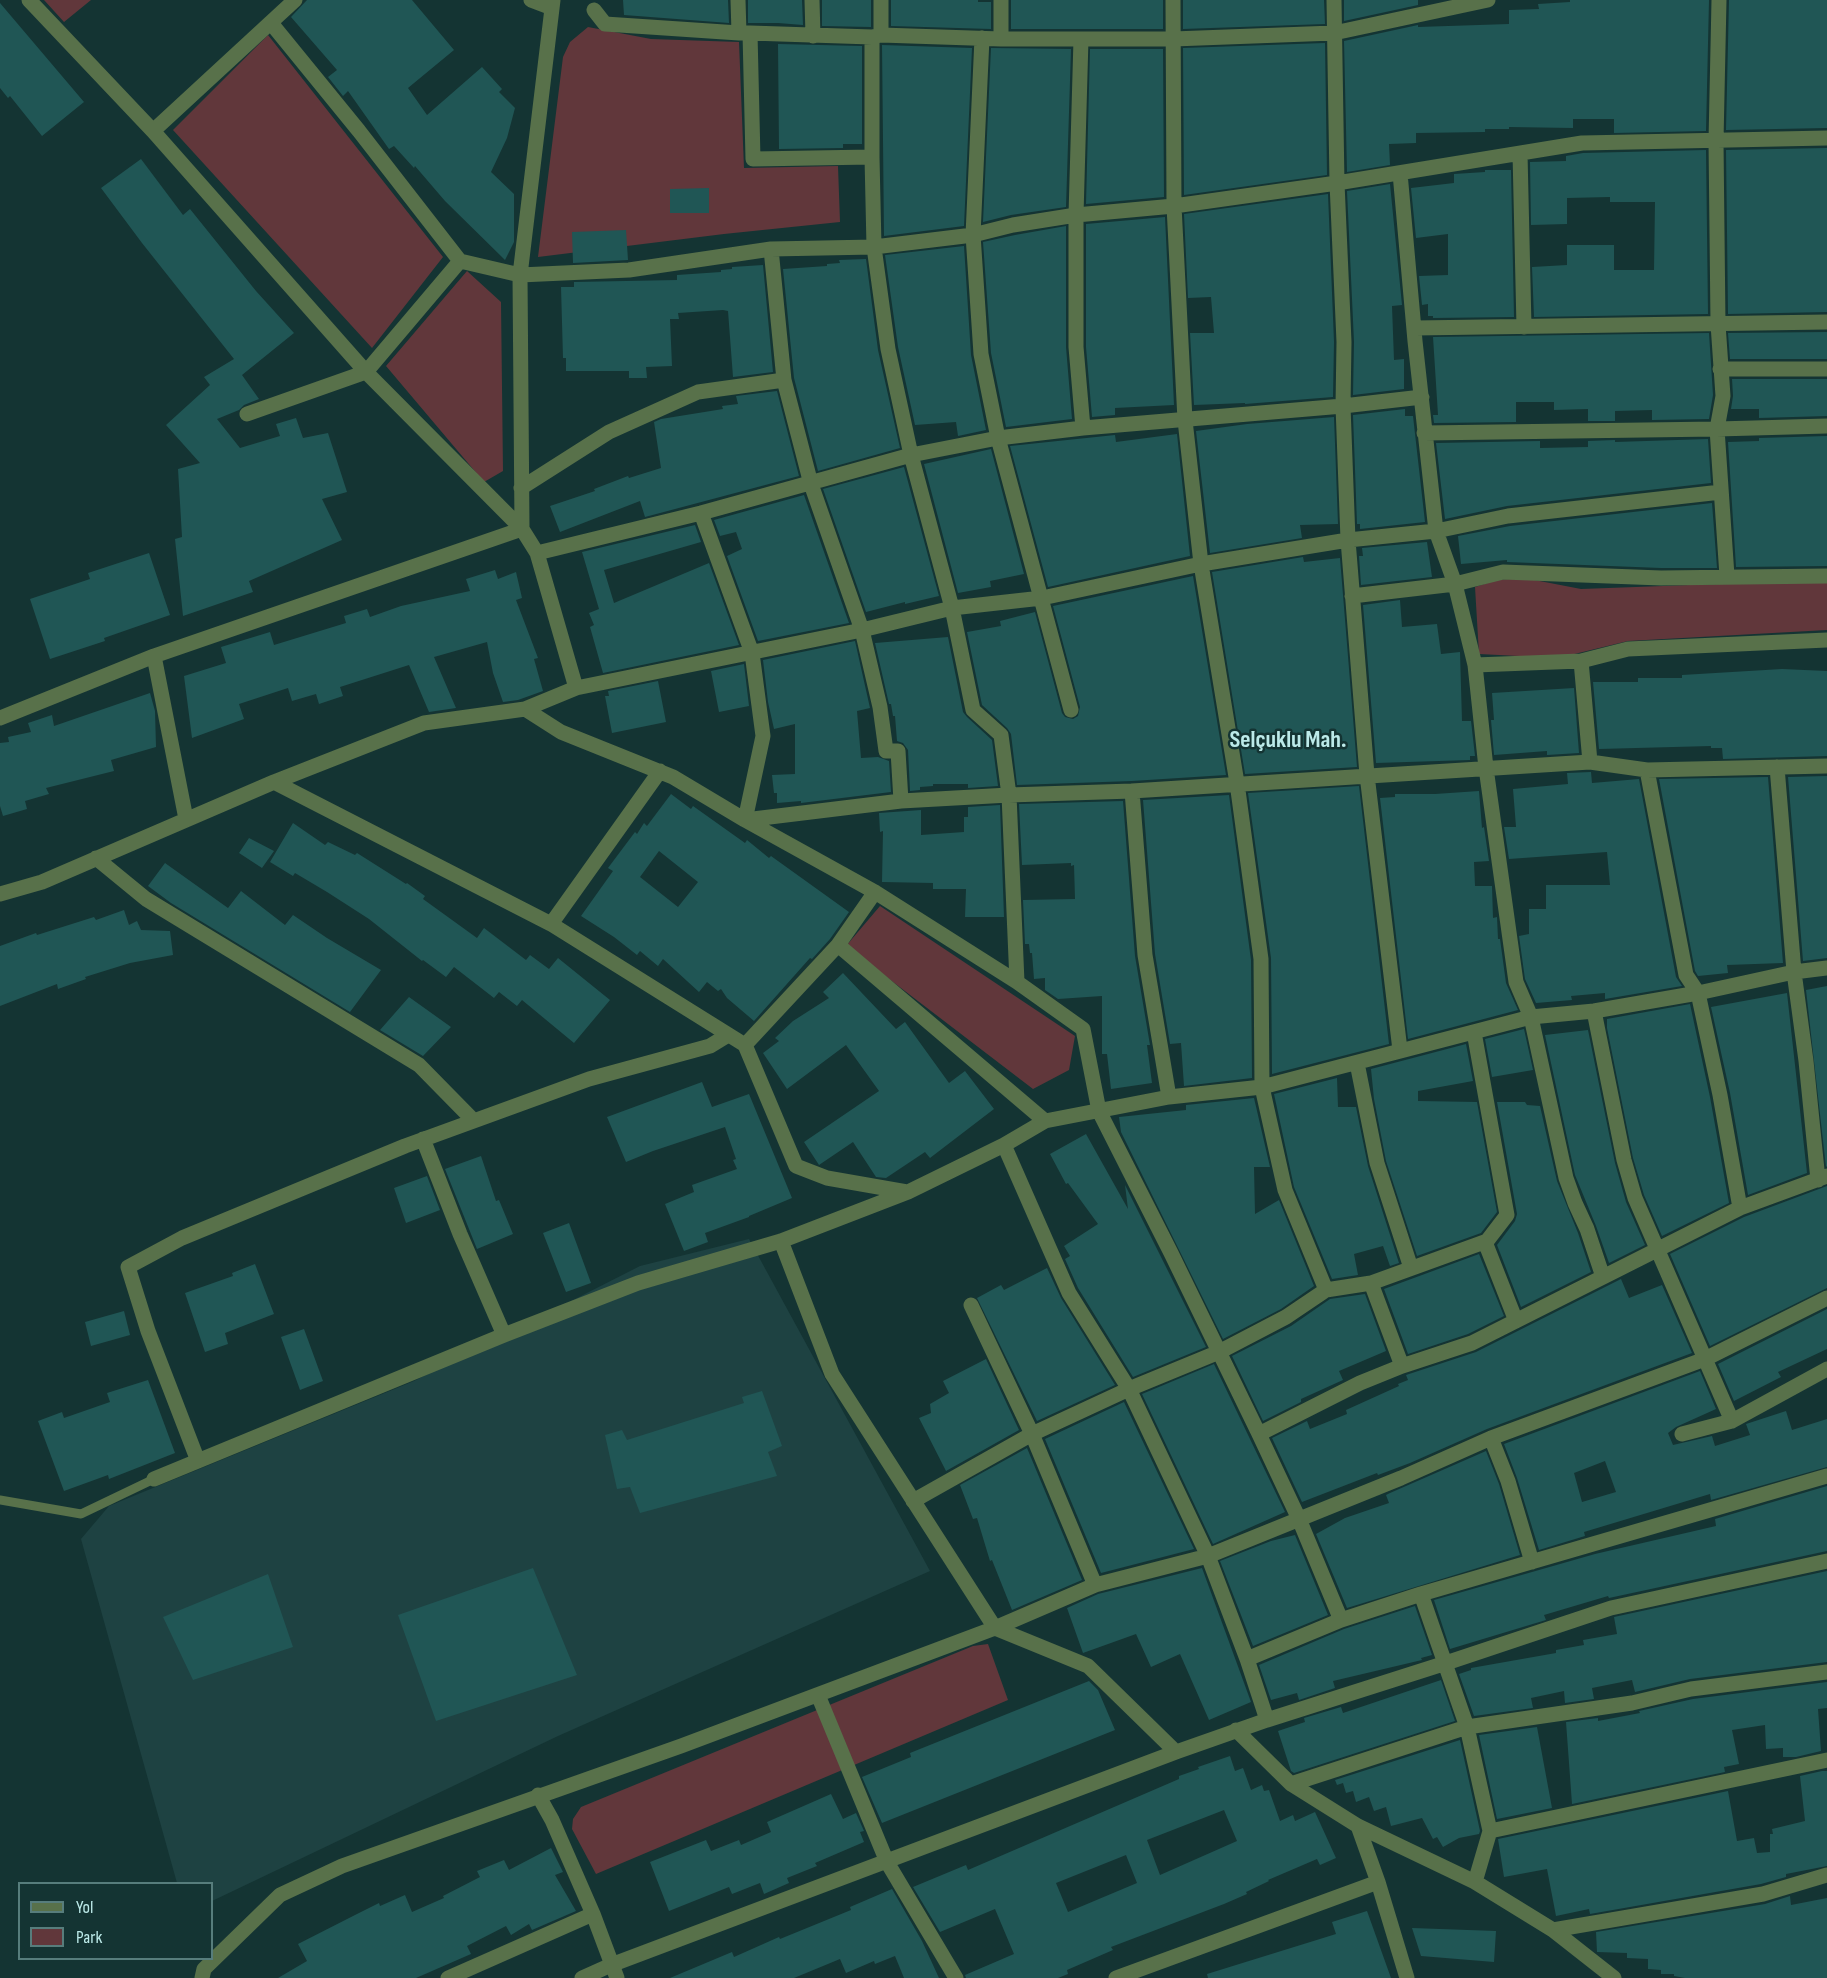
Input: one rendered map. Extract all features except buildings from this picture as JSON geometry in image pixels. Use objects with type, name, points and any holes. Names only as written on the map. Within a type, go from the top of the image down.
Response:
[{"type":"street","points":[[29,0],[153,131],[366,372],[522,530],[537,552],[576,688]]},
{"type":"street","points":[[153,131],[296,0]]},
{"type":"street","points":[[522,530],[520,275],[553,4],[531,0]]},
{"type":"street","points":[[738,0],[745,33],[753,159],[872,157]]},
{"type":"street","points":[[812,0],[813,36]]},
{"type":"street","points":[[881,0],[876,36],[872,157],[874,247],[888,349],[911,455],[952,608],[973,710],[1001,735],[1009,795],[1017,982]]},
{"type":"street","points":[[1001,0],[1001,39]]},
{"type":"street","points":[[1173,0],[1174,207],[1185,420],[1201,564],[1237,783],[1261,959],[1262,1087],[1285,1190],[1326,1290]]},
{"type":"street","points":[[1334,0],[1348,540],[1367,775],[1400,1050]]},
{"type":"street","points":[[592,3],[605,24],[745,33],[1001,39],[1173,39],[1334,33],[1488,0]]},
{"type":"street","points":[[1719,0],[1716,141],[1718,324],[1723,396],[1717,429],[1727,576]]},
{"type":"street","points":[[271,23],[460,261],[520,275],[629,270],[771,249],[874,247],[973,235],[1013,225],[1076,215],[1174,207],[1582,143],[1827,138]]},
{"type":"street","points":[[982,38],[973,235],[981,354],[998,438],[1071,710]]},
{"type":"street","points":[[1081,39],[1076,215],[1076,347],[1083,428]]},
{"type":"street","points":[[1520,153],[1524,327]]},
{"type":"street","points":[[1400,173],[1424,433],[1436,531],[1455,584],[1475,665],[1486,768],[1516,982],[1531,1017],[1566,1178],[1603,1276]]},
{"type":"street","points":[[771,249],[784,380],[811,484],[862,630],[880,708],[886,752],[898,751],[901,801]]},
{"type":"street","points":[[247,414],[366,372],[460,261]]},
{"type":"street","points":[[1415,328],[1827,322]]},
{"type":"street","points":[[1720,369],[1827,369]]},
{"type":"street","points":[[521,488],[609,432],[698,392],[784,380]]},
{"type":"street","points":[[537,552],[701,513],[911,455],[998,438],[1422,397]]},
{"type":"street","points":[[1424,433],[1827,426]]},
{"type":"street","points":[[0,894],[42,882],[274,782],[424,723],[525,709],[576,688],[862,630],[952,608],[1042,598],[1201,564],[1348,540],[1436,531],[1508,516],[1721,492]]},
{"type":"street","points":[[701,513],[752,652],[763,736],[745,820]]},
{"type":"street","points":[[0,718],[154,656],[522,530]]},
{"type":"street","points":[[1352,596],[1455,584],[1503,572],[1661,578],[1827,576]]},
{"type":"street","points":[[1475,665],[1581,661],[1628,649],[1827,640]]},
{"type":"street","points":[[154,656],[186,819]]},
{"type":"street","points":[[1581,661],[1590,762]]},
{"type":"street","points":[[525,709],[561,732],[673,777],[874,892],[1017,982],[1083,1029],[1099,1111],[1172,1253],[1260,1434],[1299,1519],[1341,1620]]},
{"type":"street","points":[[745,820],[901,801],[1132,791],[1590,762],[1647,770],[1827,766]]},
{"type":"street","points":[[1260,1434],[1360,1383],[1402,1366],[1472,1343],[1740,1209],[1822,1178],[1794,972],[1777,767]]},
{"type":"street","points":[[1647,770],[1686,975],[1698,993],[1720,1095],[1740,1209]]},
{"type":"street","points":[[551,924],[660,771]]},
{"type":"street","points":[[274,782],[551,924],[745,1045],[796,1166],[827,1178],[908,1192]]},
{"type":"street","points":[[1132,791],[1145,955],[1169,1097]]},
{"type":"street","points":[[96,858],[146,899],[419,1065],[474,1121]]},
{"type":"street","points":[[745,1045],[838,945],[874,892]]},
{"type":"street","points":[[838,945],[1045,1120]]},
{"type":"street","points":[[154,1479],[504,1335],[638,1283],[781,1242],[908,1192],[1004,1145],[1045,1120],[1169,1097],[1262,1087],[1531,1017],[1594,1011],[1698,993],[1794,972],[1827,968]]},
{"type":"street","points":[[1594,1011],[1624,1160],[1635,1198],[1732,1420]]},
{"type":"street","points":[[913,1501],[1032,1434],[1129,1389],[1219,1352],[1286,1317],[1326,1290],[1371,1283],[1485,1242],[1507,1215],[1474,1032]]},
{"type":"street","points":[[198,1461],[148,1331],[128,1267],[182,1238],[423,1139],[589,1079],[710,1046],[728,1035]]},
{"type":"street","points":[[1357,1064],[1377,1163],[1411,1268]]},
{"type":"street","points":[[423,1139],[460,1234],[504,1335]]},
{"type":"street","points":[[1004,1145],[1069,1293],[1129,1389],[1208,1556],[1247,1659],[1267,1720]]},
{"type":"street","points":[[781,1242],[832,1374],[995,1628],[1088,1666],[1176,1752]]},
{"type":"street","points":[[1485,1242],[1516,1321]]},
{"type":"street","points":[[1371,1283],[1402,1366]]},
{"type":"street","points":[[202,1978],[204,1969],[280,1895],[342,1866],[538,1795],[588,1780],[818,1695],[995,1628],[1095,1585],[1208,1556],[1410,1474],[1491,1438],[1705,1359],[1827,1298]]},
{"type":"street","points":[[971,1305],[1032,1434],[1095,1585]]},
{"type":"street","points":[[1682,1434],[1732,1420],[1827,1369]]},
{"type":"street","points":[[1491,1438],[1508,1481],[1532,1562]]},
{"type":"street","points":[[1247,1659],[1341,1620],[1421,1594],[1827,1476]]},
{"type":"street","points":[[582,1978],[614,1972],[888,1862],[1236,1730],[1446,1664],[1611,1608],[1827,1561]]},
{"type":"street","points":[[1421,1594],[1467,1727],[1490,1831],[1475,1882]]},
{"type":"street","points":[[1291,1784],[1467,1727],[1632,1703],[1691,1689],[1827,1672]]},
{"type":"street","points":[[818,1695],[888,1862],[956,1978]]},
{"type":"street","points":[[1236,1730],[1291,1784],[1358,1826],[1475,1882],[1553,1930],[1614,1978]]},
{"type":"street","points":[[1490,1831],[1827,1760]]},
{"type":"street","points":[[538,1795],[552,1820],[593,1914],[614,1972]]},
{"type":"street","points":[[1358,1826],[1378,1882],[1407,1978]]},
{"type":"street","points":[[1553,1930],[1763,1894],[1827,1875]]},
{"type":"street","points":[[1116,1978],[1378,1882]]},
{"type":"street","points":[[448,1978],[593,1914]]},
{"type":"lane","points":[[0,1500],[81,1514],[154,1479]]},
{"type":"shaded area","points":[[749,1239],[930,1571],[558,1736],[213,1901],[213,1882],[177,1882],[81,1539],[109,1506],[414,1381],[640,1266]]},
{"type":"green space","points":[[44,0],[91,0],[64,22]]},
{"type":"green space","points":[[588,27],[651,39],[739,42],[744,168],[838,166],[840,222],[538,257],[563,57],[570,42]]},
{"type":"green space","points":[[268,35],[443,257],[372,348],[173,130]]},
{"type":"green space","points":[[467,271],[501,302],[503,471],[484,482],[386,366]]},
{"type":"green space","points":[[1524,578],[1581,589],[1827,580],[1827,630],[1628,641],[1558,658],[1479,654],[1475,587],[1497,580]]},
{"type":"green space","points":[[880,906],[1075,1036],[1069,1070],[1033,1089],[846,946]]},
{"type":"green space","points":[[988,1644],[1008,1700],[596,1874],[572,1829],[573,1819],[581,1807],[973,1646]]},
{"type":"district","name":"Selçuklu Mah.","points":[[1288,741]]}]
